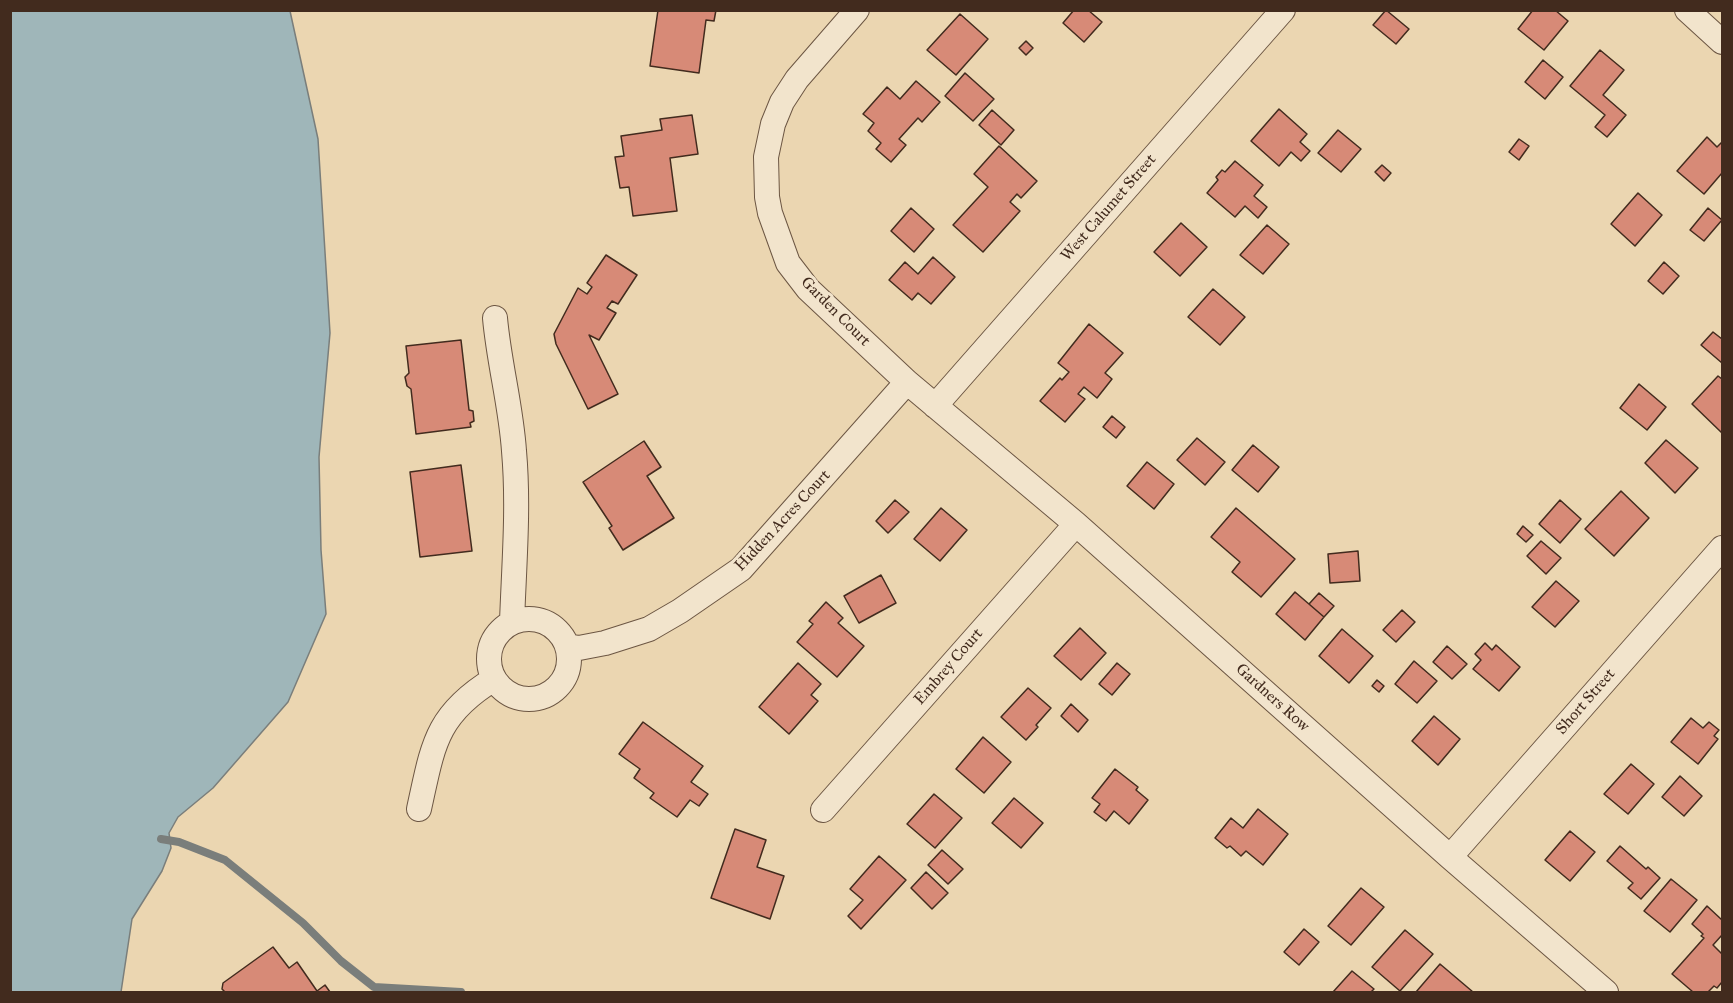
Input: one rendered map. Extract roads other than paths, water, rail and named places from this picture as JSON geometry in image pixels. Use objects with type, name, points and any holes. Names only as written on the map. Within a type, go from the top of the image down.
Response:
[{"type":"street","name":"Garden Court","points":[[857,10],[797,79],[782,102],[773,124],[766,157],[767,197],[770,213],[788,263],[808,289],[935,406]]},
{"type":"street","name":"West Calumet Street","points":[[935,406],[1283,10]]},
{"type":"street","points":[[1687,10],[1722,40]]},
{"type":"street","points":[[495,318],[514,451],[516,491],[512,622]]},
{"type":"street","name":"Hidden Acres Court","points":[[567,646],[579,648],[605,643],[649,628],[680,611],[741,569],[907,382]]},
{"type":"street","name":"Gardners Row","points":[[935,406],[1076,524],[1606,993]]},
{"type":"street","name":"Embrey Court","points":[[823,810],[1076,524]]},
{"type":"street","name":"Short Street","points":[[1450,857],[1722,548]]},
{"type":"street","points":[[525,618],[551,625],[561,634],[567,646],[569,659],[567,672],[561,683],[551,692],[539,698],[526,699],[514,696],[502,689],[494,679],[489,667],[489,653],[493,640],[501,629],[525,618]]},
{"type":"street","points":[[419,809],[435,742],[445,722],[471,693],[494,679]]},
{"type":"water","points":[[10,11],[290,11],[318,139],[330,333],[319,457],[321,550],[326,614],[288,702],[213,788],[178,817],[169,833],[171,848],[162,871],[132,919],[121,992],[11,992]]},
{"type":"waterway","points":[[161,839],[179,842],[225,860],[303,923],[341,961],[374,987],[461,992]]}]
